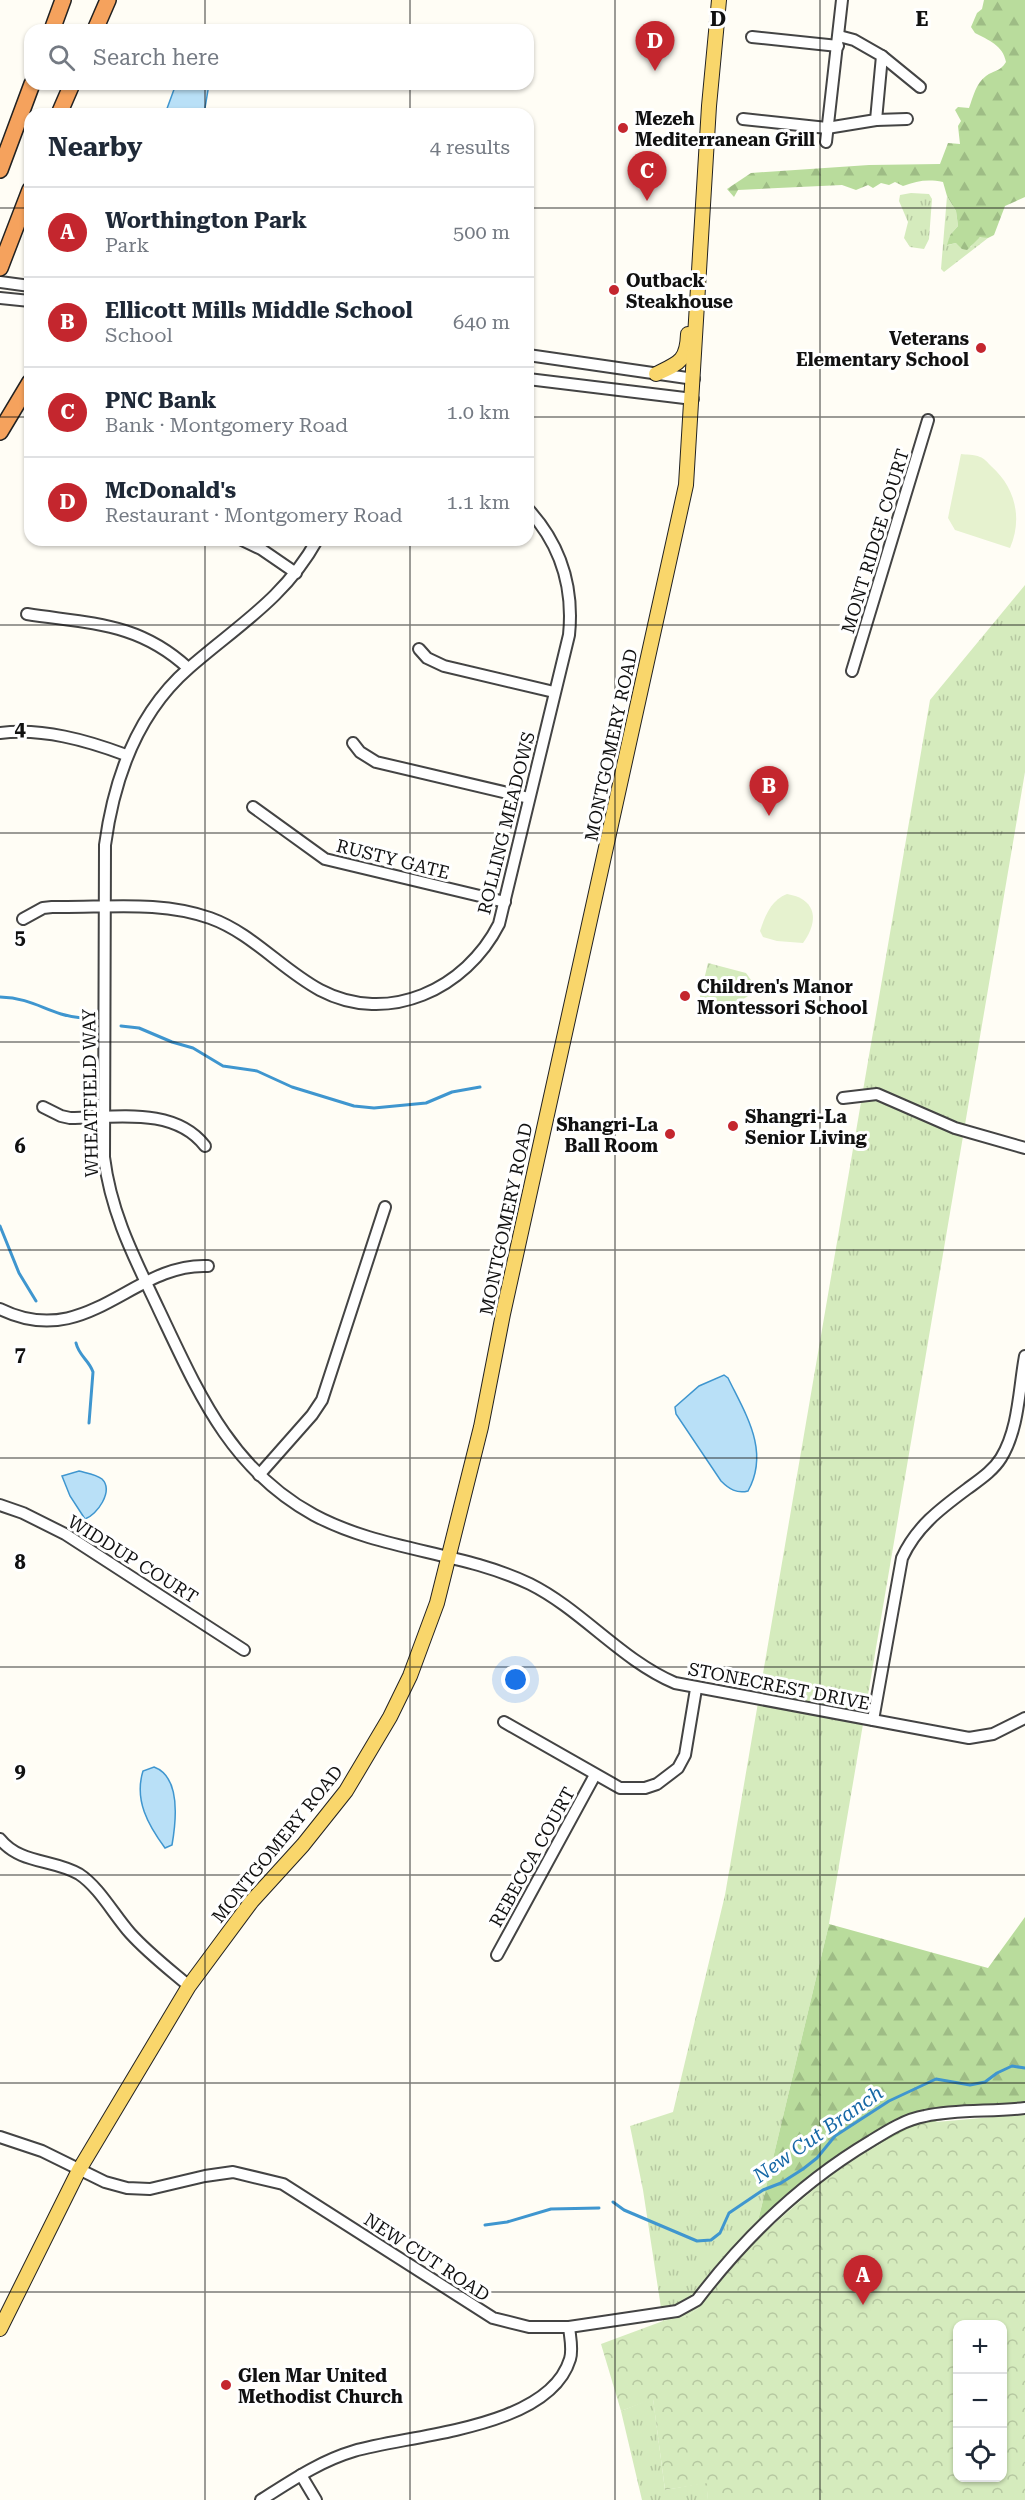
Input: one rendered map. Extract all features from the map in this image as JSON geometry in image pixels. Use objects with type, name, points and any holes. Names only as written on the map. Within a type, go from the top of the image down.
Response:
[{"type":"highway","points":[[54,24],[63,0]]},
{"type":"highway","points":[[98,24],[108,0]]},
{"type":"highway","points":[[0,170],[30,90]]},
{"type":"highway","points":[[62,108],[69,90]]},
{"type":"highway","points":[[0,268],[24,206]]},
{"type":"highway","points":[[0,432],[24,392]]},
{"type":"main road","name":"MONTGOMERY ROAD","points":[[0,2329],[78,2170],[189,1986],[252,1901],[320,1824],[368,1757],[410,1676],[437,1603],[481,1427],[503,1314],[680,520],[686,485],[693,399],[700,238],[719,0]]},
{"type":"main road","points":[[656,374],[679,363],[684,357],[687,341],[692,243],[700,238]]},
{"type":"street","points":[[826,142],[842,0]]},
{"type":"street","points":[[753,37],[864,44],[920,87]]},
{"type":"street","points":[[876,120],[882,56]]},
{"type":"street","points":[[743,119],[827,128],[876,120],[907,119]]},
{"type":"street","points":[[0,282],[24,286]]},
{"type":"street","points":[[0,298],[24,300]]},
{"type":"street","points":[[534,356],[694,379]]},
{"type":"street","points":[[534,380],[693,399]]},
{"type":"street","name":"MONT RIDGE COURT","points":[[852,671],[928,420]]},
{"type":"street","name":"ROLLING MEADOWS","points":[[23,919],[33,912],[52,907],[162,907],[213,919],[233,928],[321,991],[360,1003],[381,1004],[423,996],[457,977],[492,938],[506,902],[569,635],[570,596],[567,577],[554,544],[534,517]]},
{"type":"street","points":[[255,546],[296,573]]},
{"type":"street","name":"WHEATFIELD WAY","points":[[313,546],[296,573],[261,611],[188,668],[155,708],[126,755],[109,815],[105,845],[104,1157],[113,1206],[131,1254],[219,1429],[259,1475],[315,1515],[350,1530],[448,1557]]},
{"type":"street","points":[[27,614],[136,633],[166,649],[188,668]]},
{"type":"street","points":[[419,649],[427,658],[444,666],[554,692]]},
{"type":"street","points":[[0,733],[55,735],[98,745],[126,755]]},
{"type":"street","points":[[353,743],[360,752],[376,762],[529,798]]},
{"type":"street","name":"RUSTY GATE","points":[[253,807],[325,859],[506,902]]},
{"type":"street","points":[[843,1098],[877,1094],[955,1128],[1025,1148]]},
{"type":"street","points":[[43,1107],[61,1116],[142,1117],[168,1121],[193,1132],[206,1146]]},
{"type":"street","points":[[259,1475],[312,1415],[322,1400],[385,1207]]},
{"type":"street","points":[[0,1309],[27,1319],[60,1320],[96,1308],[177,1269],[208,1266]]},
{"type":"street","points":[[873,1720],[902,1558],[910,1541],[924,1523],[980,1479],[1000,1459],[1013,1427],[1025,1356]]},
{"type":"street","name":"WIDDUP COURT","points":[[0,1505],[23,1513],[65,1534],[244,1650]]},
{"type":"street","name":"STONECREST DRIVE","points":[[448,1557],[481,1565],[530,1584],[575,1613],[650,1670],[675,1683],[696,1689],[969,1738],[993,1734],[1025,1718]]},
{"type":"street","points":[[504,1722],[595,1775],[620,1788],[632,1789],[657,1784],[678,1768],[685,1755],[696,1689]]},
{"type":"street","name":"REBECCA COURT","points":[[497,1955],[595,1775]]},
{"type":"street","points":[[0,1839],[11,1851],[78,1874],[88,1881],[132,1935],[189,1986]]},
{"type":"street","name":"NEW CUT ROAD","points":[[0,2137],[42,2151],[105,2182],[127,2188],[150,2189],[205,2176],[234,2172],[283,2184],[493,2318],[529,2327],[569,2327],[667,2313],[687,2307],[697,2300],[747,2238],[798,2193],[842,2159],[907,2122],[923,2116],[1025,2108]]},
{"type":"street","points":[[261,2500],[333,2458],[356,2451],[461,2430],[523,2407],[558,2381],[566,2369],[571,2356],[569,2327]]},
{"type":"street","points":[[301,2475],[316,2500]]},
{"type":"green space","points":[[984,0],[1025,0],[1025,197],[1005,206],[994,235],[988,238],[980,237],[967,250],[962,249],[956,243],[947,245],[950,235],[958,226],[956,211],[947,196],[943,182],[922,181],[903,186],[895,182],[889,185],[881,183],[873,188],[868,185],[856,190],[842,185],[738,190],[734,197],[727,189],[751,173],[869,165],[940,164],[948,143],[960,144],[958,126],[961,121],[955,110],[958,107],[969,108],[980,82],[1006,62],[998,47],[975,33],[971,27],[977,13],[982,9]]},
{"type":"green space","points":[[929,194],[932,199],[929,239],[924,249],[910,247],[904,238],[908,222],[899,201],[900,195]]},
{"type":"green space","points":[[947,196],[956,211],[958,226],[950,235],[948,245],[956,243],[971,247],[978,238],[988,238],[944,272],[941,269]]},
{"type":"green space","points":[[961,454],[983,458],[1006,483],[1016,514],[1014,537],[1010,548],[955,530],[948,518]]},
{"type":"green space","points":[[1025,585],[1025,772],[829,1924],[753,2242],[697,2309],[687,2316],[663,2321],[643,2190],[630,2126],[673,2112],[725,1895],[930,700]]},
{"type":"green space","points":[[787,894],[804,901],[812,912],[811,927],[803,943],[777,941],[763,937],[760,931],[773,904]]},
{"type":"green space","points":[[708,963],[746,973],[758,990],[717,1015],[697,1009]]},
{"type":"green space","points":[[1025,1917],[1025,2114],[958,2118],[938,2121],[910,2130],[861,2155],[838,2170],[753,2242],[829,1924],[988,1968]]},
{"type":"green space","points":[[1025,2114],[1025,2500],[707,2500],[708,2483],[665,2490],[653,2399],[621,2411],[601,2344],[663,2321],[687,2316],[697,2309],[753,2242],[836,2170],[909,2128],[925,2123]]},
{"type":"green space","points":[[653,2398],[665,2490],[709,2482],[707,2500],[642,2500],[621,2411]]},
{"type":"water","points":[[174,90],[208,90],[205,108],[167,108]]},
{"type":"water","points":[[724,1375],[728,1378],[748,1419],[756,1447],[757,1462],[754,1476],[748,1491],[744,1492],[733,1490],[721,1481],[676,1414],[675,1407],[699,1386]]},
{"type":"water","points":[[79,1471],[100,1477],[106,1490],[99,1508],[85,1519],[70,1496],[62,1476]]},
{"type":"water","points":[[154,1767],[163,1772],[169,1780],[175,1801],[172,1845],[165,1848],[148,1821],[140,1792],[143,1771]]},
{"type":"waterway","points":[[0,997],[23,1000],[60,1014],[82,1018]]},
{"type":"waterway","points":[[121,1026],[139,1028],[193,1048],[223,1066],[257,1071],[292,1087],[354,1106],[374,1108],[426,1103],[452,1092],[480,1087]]},
{"type":"waterway","points":[[0,1226],[19,1273],[36,1301]]},
{"type":"waterway","points":[[76,1343],[93,1372],[89,1423]]},
{"type":"waterway","name":"New Cut Branch","points":[[613,2202],[624,2210],[697,2241],[711,2240],[720,2233],[729,2213],[763,2190],[781,2183],[803,2169],[817,2158],[835,2136],[889,2101],[936,2079],[970,2085],[985,2082],[1012,2066],[1025,2068]]},
{"type":"waterway","points":[[485,2225],[507,2222],[551,2209],[599,2208]]},
{"type":"place","name":"McDonald's","points":[[655,71]]},
{"type":"place","name":"Mezeh Mediterranean Grill","points":[[623,128]]},
{"type":"place","name":"PNC Bank","points":[[647,201]]},
{"type":"place","name":"Outback Steakhouse","points":[[614,290]]},
{"type":"place","name":"Veterans Elementary School","points":[[981,348]]},
{"type":"place","name":"Ellicott Mills Middle School","points":[[769,816]]},
{"type":"place","name":"Children's Manor Montessori School","points":[[685,996]]},
{"type":"place","name":"Shangri-La Senior Living","points":[[733,1126]]},
{"type":"place","name":"Shangri-La Ball Room","points":[[670,1134]]},
{"type":"place","name":"Worthington Park","points":[[863,2305]]},
{"type":"place","name":"Glen Mar United Methodist Church","points":[[226,2385]]}]
